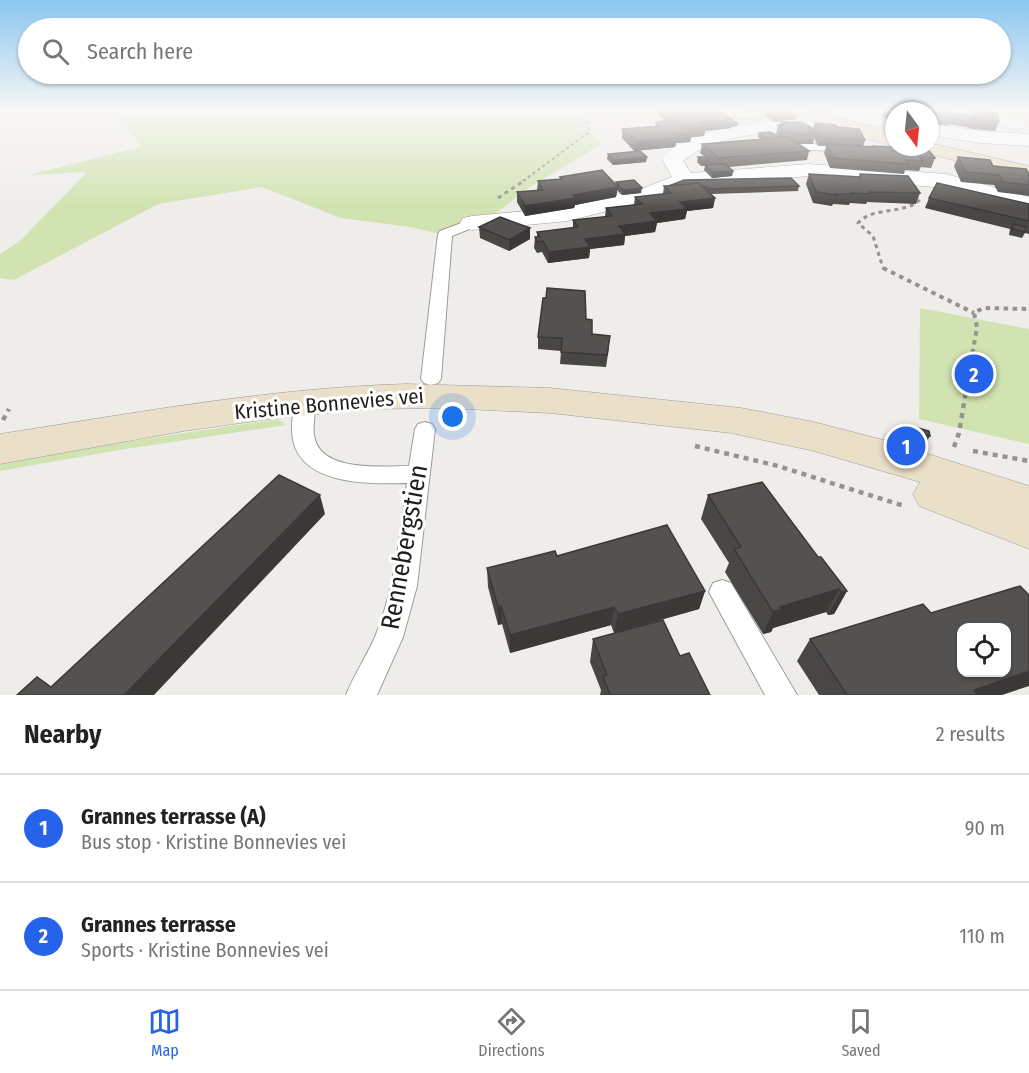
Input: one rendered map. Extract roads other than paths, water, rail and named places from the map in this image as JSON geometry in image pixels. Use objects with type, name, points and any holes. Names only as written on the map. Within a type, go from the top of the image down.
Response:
[{"type":"main road","points":[[923,147],[1029,172]]},
{"type":"main road","name":"Kristine Bonnevies vei","points":[[0,449],[305,403],[409,395],[470,395],[561,400],[738,420],[808,435],[929,469],[1029,504]]},
{"type":"main road","name":"Kristine Bonnevies vei","points":[[659,412],[884,476],[1029,530]]},
{"type":"street","points":[[685,180],[672,159],[702,143]]},
{"type":"street","points":[[472,223],[568,214],[654,192],[685,180],[818,170],[946,181],[1029,204]]},
{"type":"lane","points":[[784,143],[788,146],[834,148]]},
{"type":"lane","points":[[431,379],[445,234],[472,223]]},
{"type":"lane","points":[[305,403],[302,428],[304,442],[310,452],[324,465],[358,474],[418,474]]},
{"type":"lane","name":"Rennebergstien","points":[[361,695],[389,637],[397,607],[407,560],[425,429]]},
{"type":"lane","points":[[722,592],[782,695]]},
{"type":"place","name":"Grannes terrasse","points":[[974,374]]},
{"type":"place","name":"Grannes terrasse (A)","points":[[906,446]]}]
